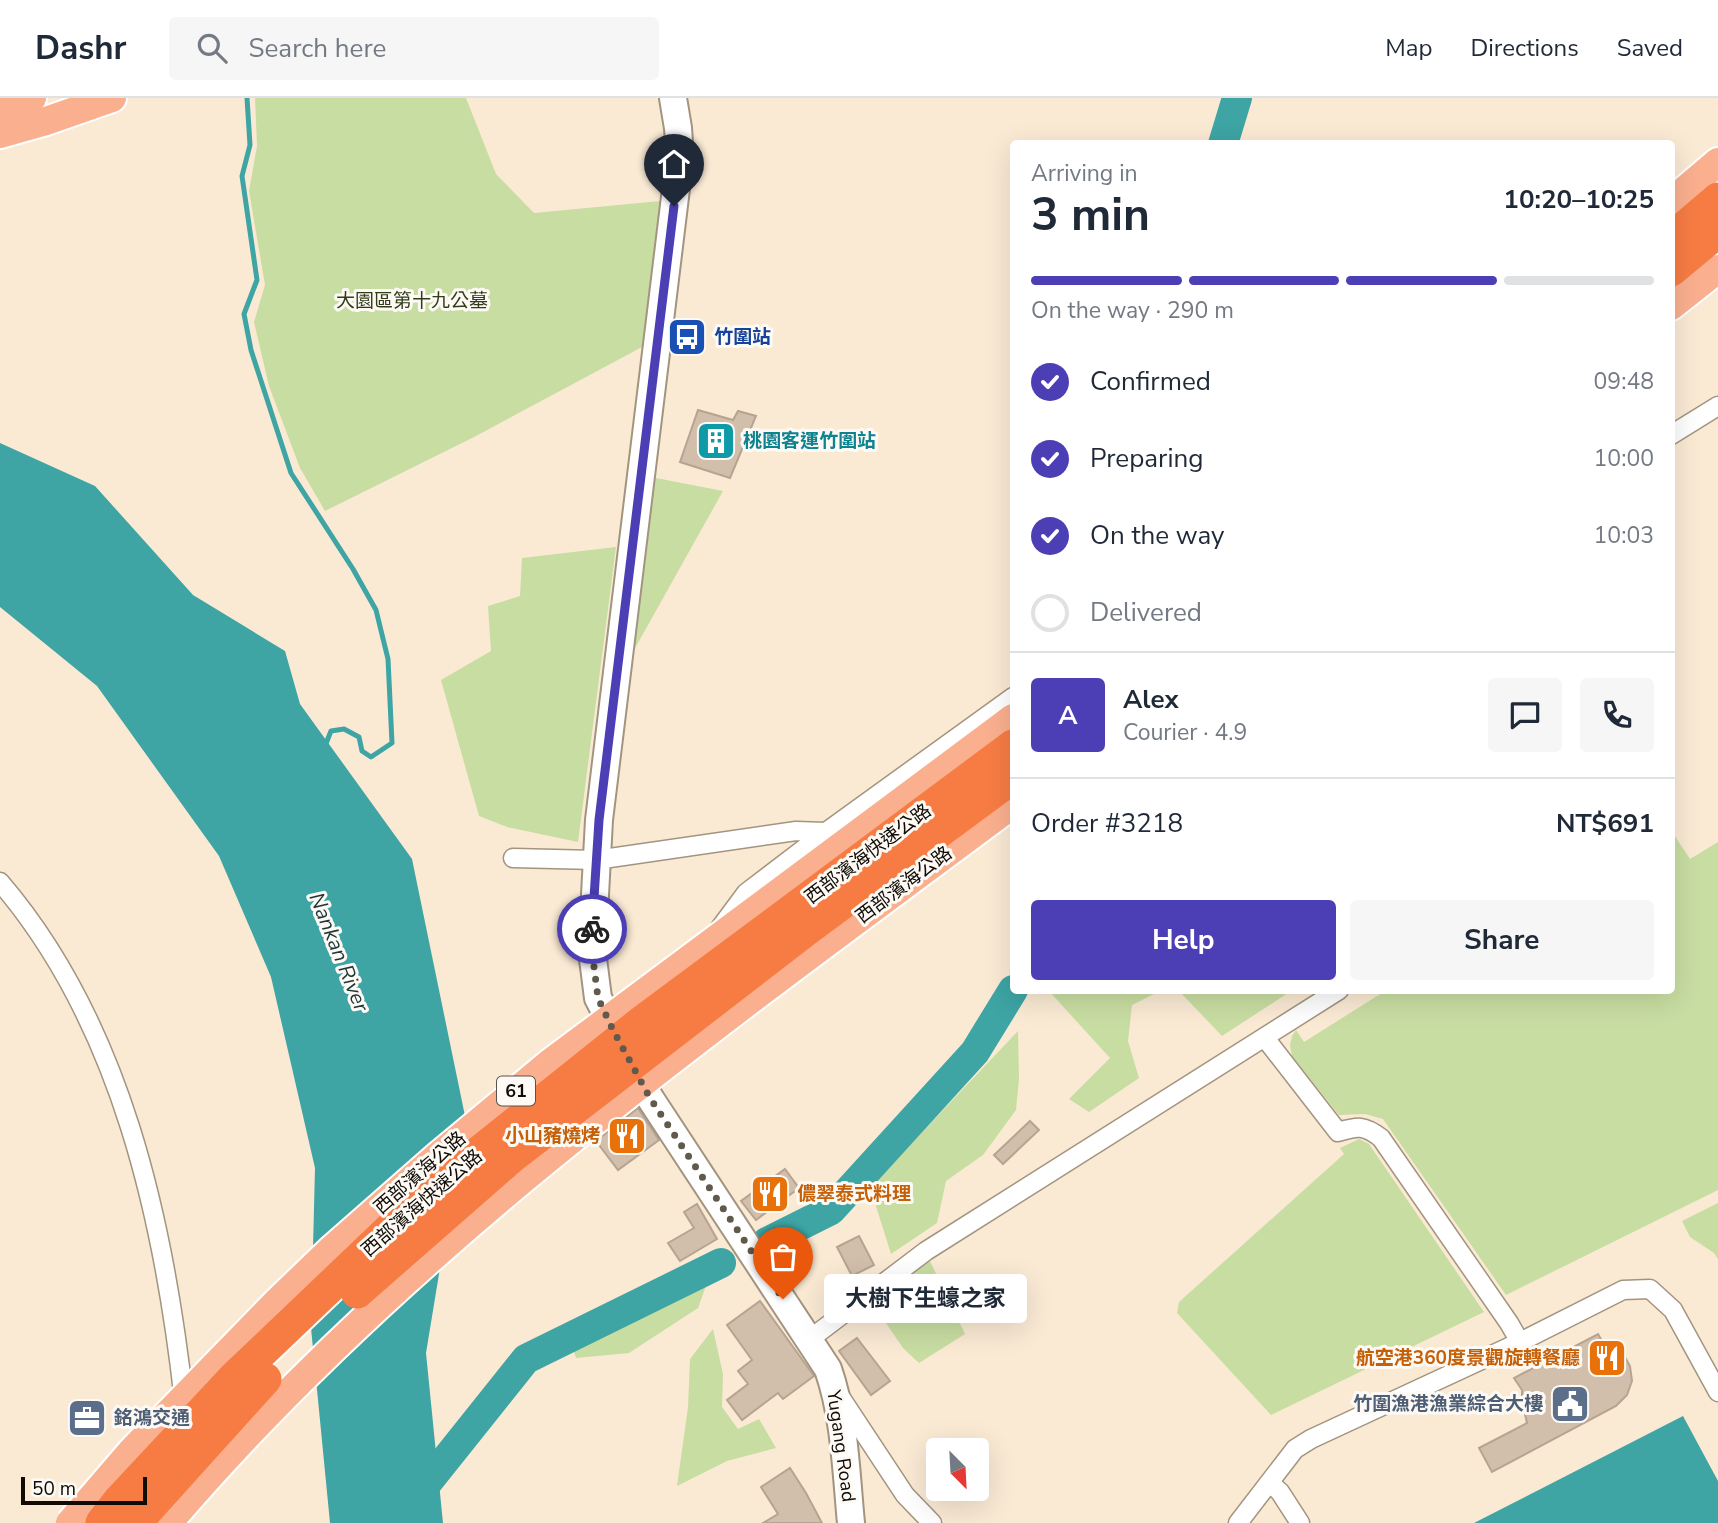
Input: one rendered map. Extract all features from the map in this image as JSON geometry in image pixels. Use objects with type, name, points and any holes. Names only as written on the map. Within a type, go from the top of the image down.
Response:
[{"type":"highway","points":[[1675,236],[1718,199]]},
{"type":"highway","points":[[1675,267],[1718,231]]},
{"type":"highway","name":"西部濱海快速公路","points":[[102,1523],[120,1500],[234,1378],[427,1194],[642,1022],[1010,748]]},
{"type":"highway","name":"西部濱海快速公路","points":[[135,1523],[252,1392],[380,1270],[510,1158],[807,929],[1010,779]]},
{"type":"main road","points":[[0,108],[32,98]]},
{"type":"main road","points":[[0,134],[112,98]]},
{"type":"main road","points":[[1675,199],[1718,162]]},
{"type":"main road","points":[[1675,303],[1718,269]]},
{"type":"main road","name":"西部濱海公路","points":[[70,1523],[131,1452],[278,1301],[331,1250],[438,1156],[550,1063],[1010,720]]},
{"type":"main road","name":"西部濱海公路","points":[[168,1523],[218,1465],[333,1350],[467,1228],[594,1121],[768,986],[1010,806]]},
{"type":"street","name":"Yugang Road","points":[[673,98],[680,156],[633,528],[596,860],[592,951],[598,998],[657,1109],[828,1369],[835,1389],[842,1434],[851,1523]]},
{"type":"street","points":[[1675,433],[1718,406]]},
{"type":"street","points":[[613,1030],[692,968],[746,893],[1010,699]]},
{"type":"street","points":[[635,1069],[722,1001],[830,950],[1010,823]]},
{"type":"street","points":[[513,858],[596,860],[796,831],[826,832]]},
{"type":"street","points":[[0,882],[46,943],[89,1019],[119,1089],[144,1179],[174,1311],[193,1474],[193,1523]]},
{"type":"street","points":[[810,1339],[926,1251],[1333,994]]},
{"type":"street","points":[[1265,1038],[1338,1132],[1355,1127],[1368,1128],[1381,1138],[1520,1342]]},
{"type":"street","points":[[1238,1523],[1295,1449],[1311,1439],[1520,1342],[1623,1290],[1650,1289],[1673,1310],[1718,1392]]},
{"type":"street","points":[[835,1389],[905,1495],[932,1523]]},
{"type":"street","points":[[1270,1483],[1280,1492],[1300,1523]]},
{"type":"green space","name":"大園區第十九公墓","points":[[255,98],[466,98],[496,174],[534,213],[660,201],[642,347],[474,437],[325,511],[300,468],[269,386],[254,322],[265,285],[249,191],[257,146]]},
{"type":"green space","points":[[651,477],[723,491],[634,650]]},
{"type":"green space","points":[[616,547],[578,842],[507,827],[479,816],[441,680],[491,651],[488,606],[520,596],[522,558]]},
{"type":"green space","points":[[1675,836],[1690,859],[1718,842],[1718,1190],[1506,1295],[1383,1119],[1365,1114],[1339,1115],[1292,1056],[1290,1045],[1296,1030],[1304,1042],[1380,994],[1675,994]]},
{"type":"green space","points":[[1052,994],[1154,994],[1132,1005],[1128,1041],[1139,1078],[1089,1112],[1069,1099],[1110,1058]]},
{"type":"green space","points":[[1182,994],[1286,994],[1222,1036]]},
{"type":"green space","points":[[1018,1031],[1019,1079],[1016,1110],[983,1155],[946,1181],[937,1223],[891,1254],[870,1187]]},
{"type":"green space","points":[[1359,1139],[1369,1144],[1484,1312],[1271,1415],[1177,1313],[1179,1302],[1344,1154],[1340,1148]]},
{"type":"green space","points":[[1718,1203],[1718,1259],[1714,1253],[1690,1237],[1682,1221]]},
{"type":"green space","points":[[929,1259],[965,1334],[919,1363],[903,1348],[871,1301]]},
{"type":"green space","points":[[708,1280],[698,1308],[629,1353],[576,1358],[572,1345]]},
{"type":"green space","points":[[713,1329],[723,1374],[722,1407],[738,1429],[759,1419],[776,1448],[727,1461],[677,1486],[688,1407],[690,1359]]},
{"type":"water","name":"Nankan River","points":[[0,443],[95,486],[193,595],[285,651],[300,704],[412,859],[465,1116],[426,1353],[443,1523],[330,1523],[311,1328],[315,1168],[271,977],[219,856],[97,686],[0,607]]},
{"type":"water","points":[[1683,1416],[1718,1481],[1718,1523],[1474,1523]]},
{"type":"building","name":"桃園客運竹圍站","points":[[698,410],[733,420],[738,411],[756,416],[730,478],[680,462]]},
{"type":"building","name":"小山豬燒烤","points":[[638,1108],[659,1140],[618,1170],[596,1141]]},
{"type":"building","points":[[1030,1121],[1039,1130],[1003,1164],[994,1155]]},
{"type":"building","name":"儂翠泰式料理","points":[[785,1169],[799,1188],[756,1220],[741,1201]]},
{"type":"building","points":[[697,1204],[717,1239],[680,1261],[668,1243],[694,1228],[684,1212]]},
{"type":"building","points":[[859,1236],[874,1265],[852,1276],[837,1247]]},
{"type":"building","points":[[760,1301],[814,1376],[783,1399],[778,1393],[742,1420],[727,1400],[748,1384],[738,1371],[752,1360],[727,1325]]},
{"type":"building","name":"竹圍漁港漁業綜合大樓","points":[[1598,1334],[1602,1341],[1612,1344],[1622,1352],[1630,1366],[1632,1381],[1627,1395],[1616,1406],[1492,1472],[1479,1448],[1527,1423],[1522,1390],[1514,1378]]},
{"type":"building","points":[[857,1338],[890,1381],[871,1395],[839,1351]]},
{"type":"building","points":[[790,1468],[822,1523],[763,1523],[778,1514],[761,1487]]},
{"type":"waterway","points":[[247,98],[250,145],[242,176],[257,280],[244,314],[251,350],[291,473],[376,610],[388,659],[392,743],[371,757],[362,751],[359,737],[344,729],[331,731],[325,746]]},
{"type":"waterway","points":[[1224,140],[1237,98]]},
{"type":"waterway","points":[[767,1242],[831,1210],[975,1052],[1011,994]]},
{"type":"waterway","points":[[395,1523],[526,1359],[721,1263]]},
{"type":"way so far","points":[[592,929],[598,998],[613,1030],[650,1098],[783,1299]]},
{"type":"place","name":"竹圍站","points":[[687,337]]},
{"type":"place","name":"桃園客運竹圍站","points":[[716,441]]},
{"type":"place","name":"小山豬燒烤","points":[[627,1136]]},
{"type":"place","name":"儂翠泰式料理","points":[[770,1194]]},
{"type":"place","name":"大樹下生蠔之家","points":[[783,1299]]},
{"type":"place","name":"航空港360度景觀旋轉餐廳","points":[[1607,1358]]},
{"type":"place","name":"竹圍漁港漁業綜合大樓","points":[[1570,1404]]},
{"type":"place","name":"銘鴻交通","points":[[87,1418]]},
{"type":"route","points":[[592,929],[599,820],[674,206]]}]
